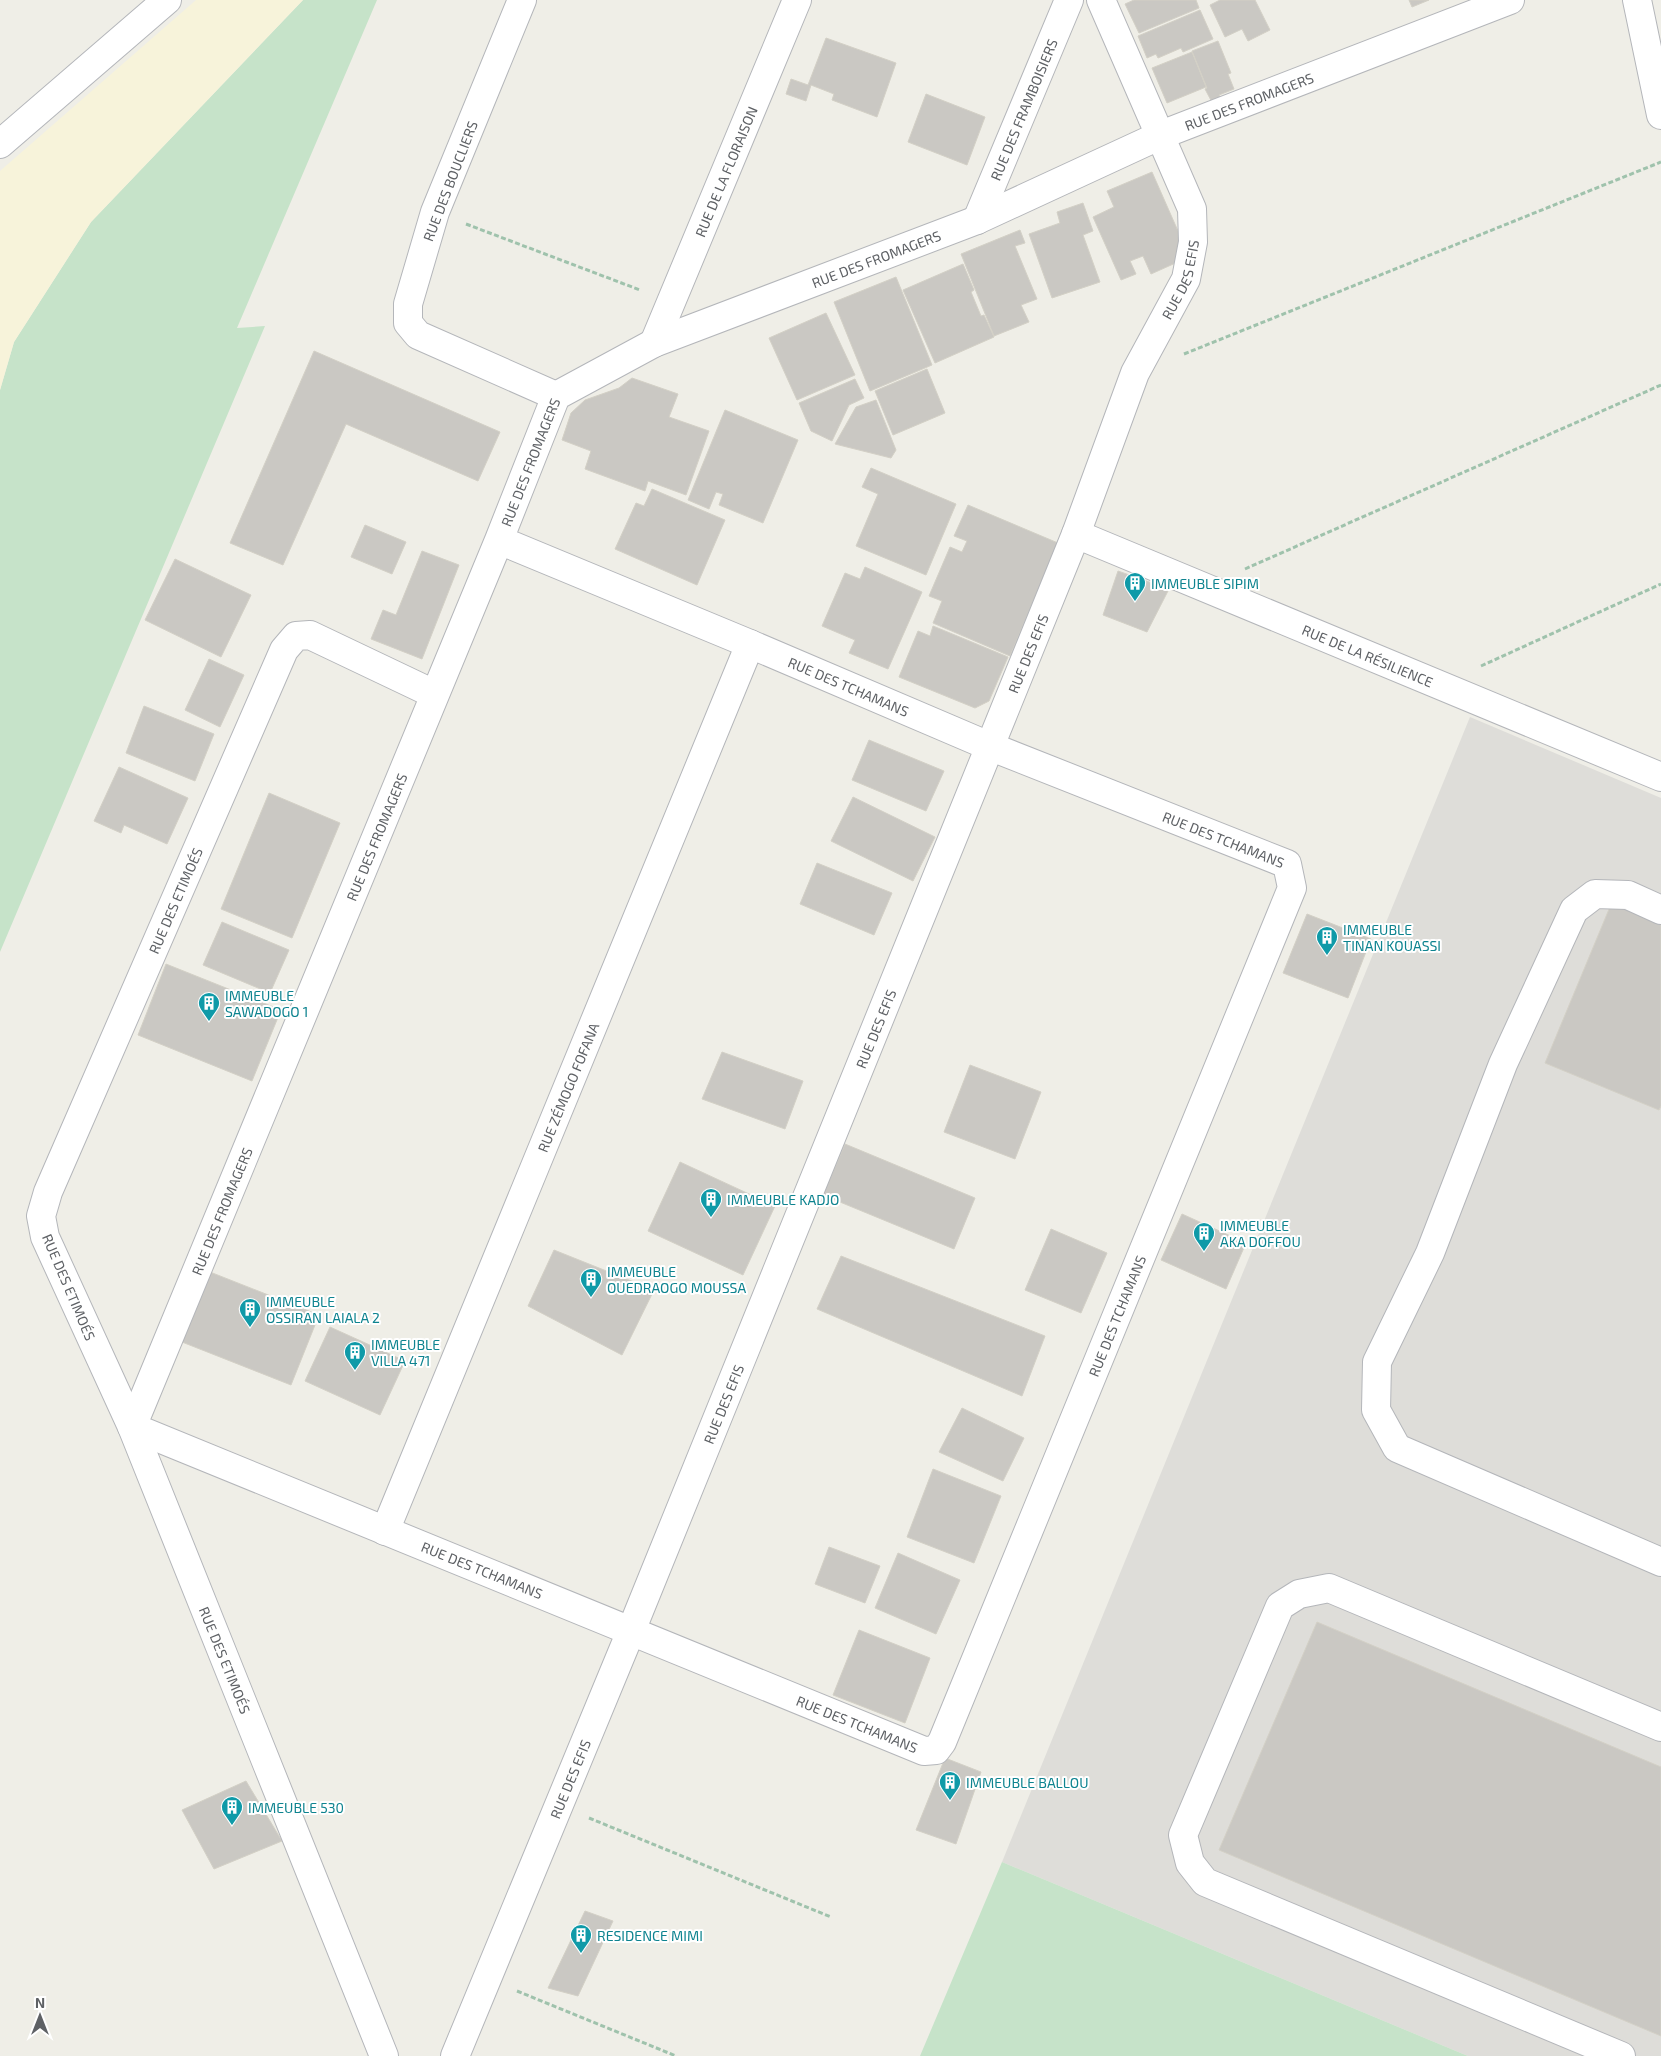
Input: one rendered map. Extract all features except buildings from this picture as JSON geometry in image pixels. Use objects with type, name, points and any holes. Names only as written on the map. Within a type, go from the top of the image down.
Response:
[{"type":"street","points":[[0,144],[167,0]]},
{"type":"street","name":"RUE DES BOUCLIERS","points":[[522,0],[435,212],[408,304],[408,323],[418,335],[556,396]]},
{"type":"street","name":"RUE DE LA FLORAISON","points":[[654,343],[797,0]]},
{"type":"street","name":"RUE DES FRAMBOISIERS","points":[[977,220],[1069,0]]},
{"type":"street","name":"RUE DES EFIS","points":[[456,2056],[632,1631],[1076,534],[1135,373],[1186,279],[1193,242],[1192,209],[1101,0]]},
{"type":"street","name":"RUE DES FROMAGERS","points":[[132,1427],[499,540],[556,396],[654,343],[977,220],[1161,135],[1510,0]]},
{"type":"street","points":[[1637,0],[1661,115]]},
{"type":"street","name":"RUE DE LA RÉSILIENCE","points":[[1076,534],[1661,776]]},
{"type":"street","name":"RUE DES TCHAMANS","points":[[132,1427],[924,1751],[936,1750],[942,1742],[1292,888],[1287,864],[989,746],[499,540]]},
{"type":"street","name":"RUE DES ETIMOÉS","points":[[384,2056],[132,1427],[45,1237],[41,1216],[48,1192],[284,650],[296,636],[310,635],[434,694]]},
{"type":"street","name":"RUE ZÉMOGO FOFANA","points":[[384,1531],[750,644]]},
{"type":"street","points":[[1661,910],[1628,895],[1595,894],[1574,910],[1503,1064],[1430,1253],[1377,1362],[1376,1410],[1397,1448],[1661,1562]]},
{"type":"street","points":[[1621,2056],[1205,1882],[1190,1863],[1183,1835],[1280,1606],[1299,1594],[1329,1588],[1661,1727]]},
{"type":"path","points":[[1181,355],[1661,162]]},
{"type":"path","points":[[435,212],[671,301]]},
{"type":"path","points":[[1203,587],[1661,386]]},
{"type":"path","points":[[1440,685],[1661,584]]},
{"type":"path","points":[[559,1806],[831,1916]]},
{"type":"path","points":[[487,1979],[676,2056]]},
{"type":"shaded area","points":[[1470,717],[1661,798],[1661,2056],[1468,2056],[1002,1862]]},
{"type":"green space","points":[[303,0],[377,0],[237,328],[265,326],[0,952],[0,390],[14,342],[91,222]]},
{"type":"green space","points":[[1002,1862],[1468,2056],[920,2056]]},
{"type":"sand","points":[[196,0],[303,0],[91,222],[14,342],[0,390],[0,171]]},
{"type":"place","name":"IMMEUBLE SIPIM","points":[[1135,602]]},
{"type":"place","name":"IMMEUBLE TINAN KOUASSI","points":[[1327,956]]},
{"type":"place","name":"IMMEUBLE SAWADOGO 1","points":[[209,1022]]},
{"type":"place","name":"IMMEUBLE KADJO","points":[[711,1218]]},
{"type":"place","name":"IMMEUBLE AKA DOFFOU","points":[[1204,1252]]},
{"type":"place","name":"IMMEUBLE OUEDRAOGO MOUSSA","points":[[591,1298]]},
{"type":"place","name":"IMMEUBLE OSSIRAN LAIALA 2","points":[[250,1328]]},
{"type":"place","name":"IMMEUBLE VILLA 471","points":[[355,1371]]},
{"type":"place","name":"IMMEUBLE BALLOU","points":[[950,1801]]},
{"type":"place","name":"IMMEUBLE 530","points":[[232,1826]]},
{"type":"place","name":"RESIDENCE MIMI","points":[[581,1954]]}]
